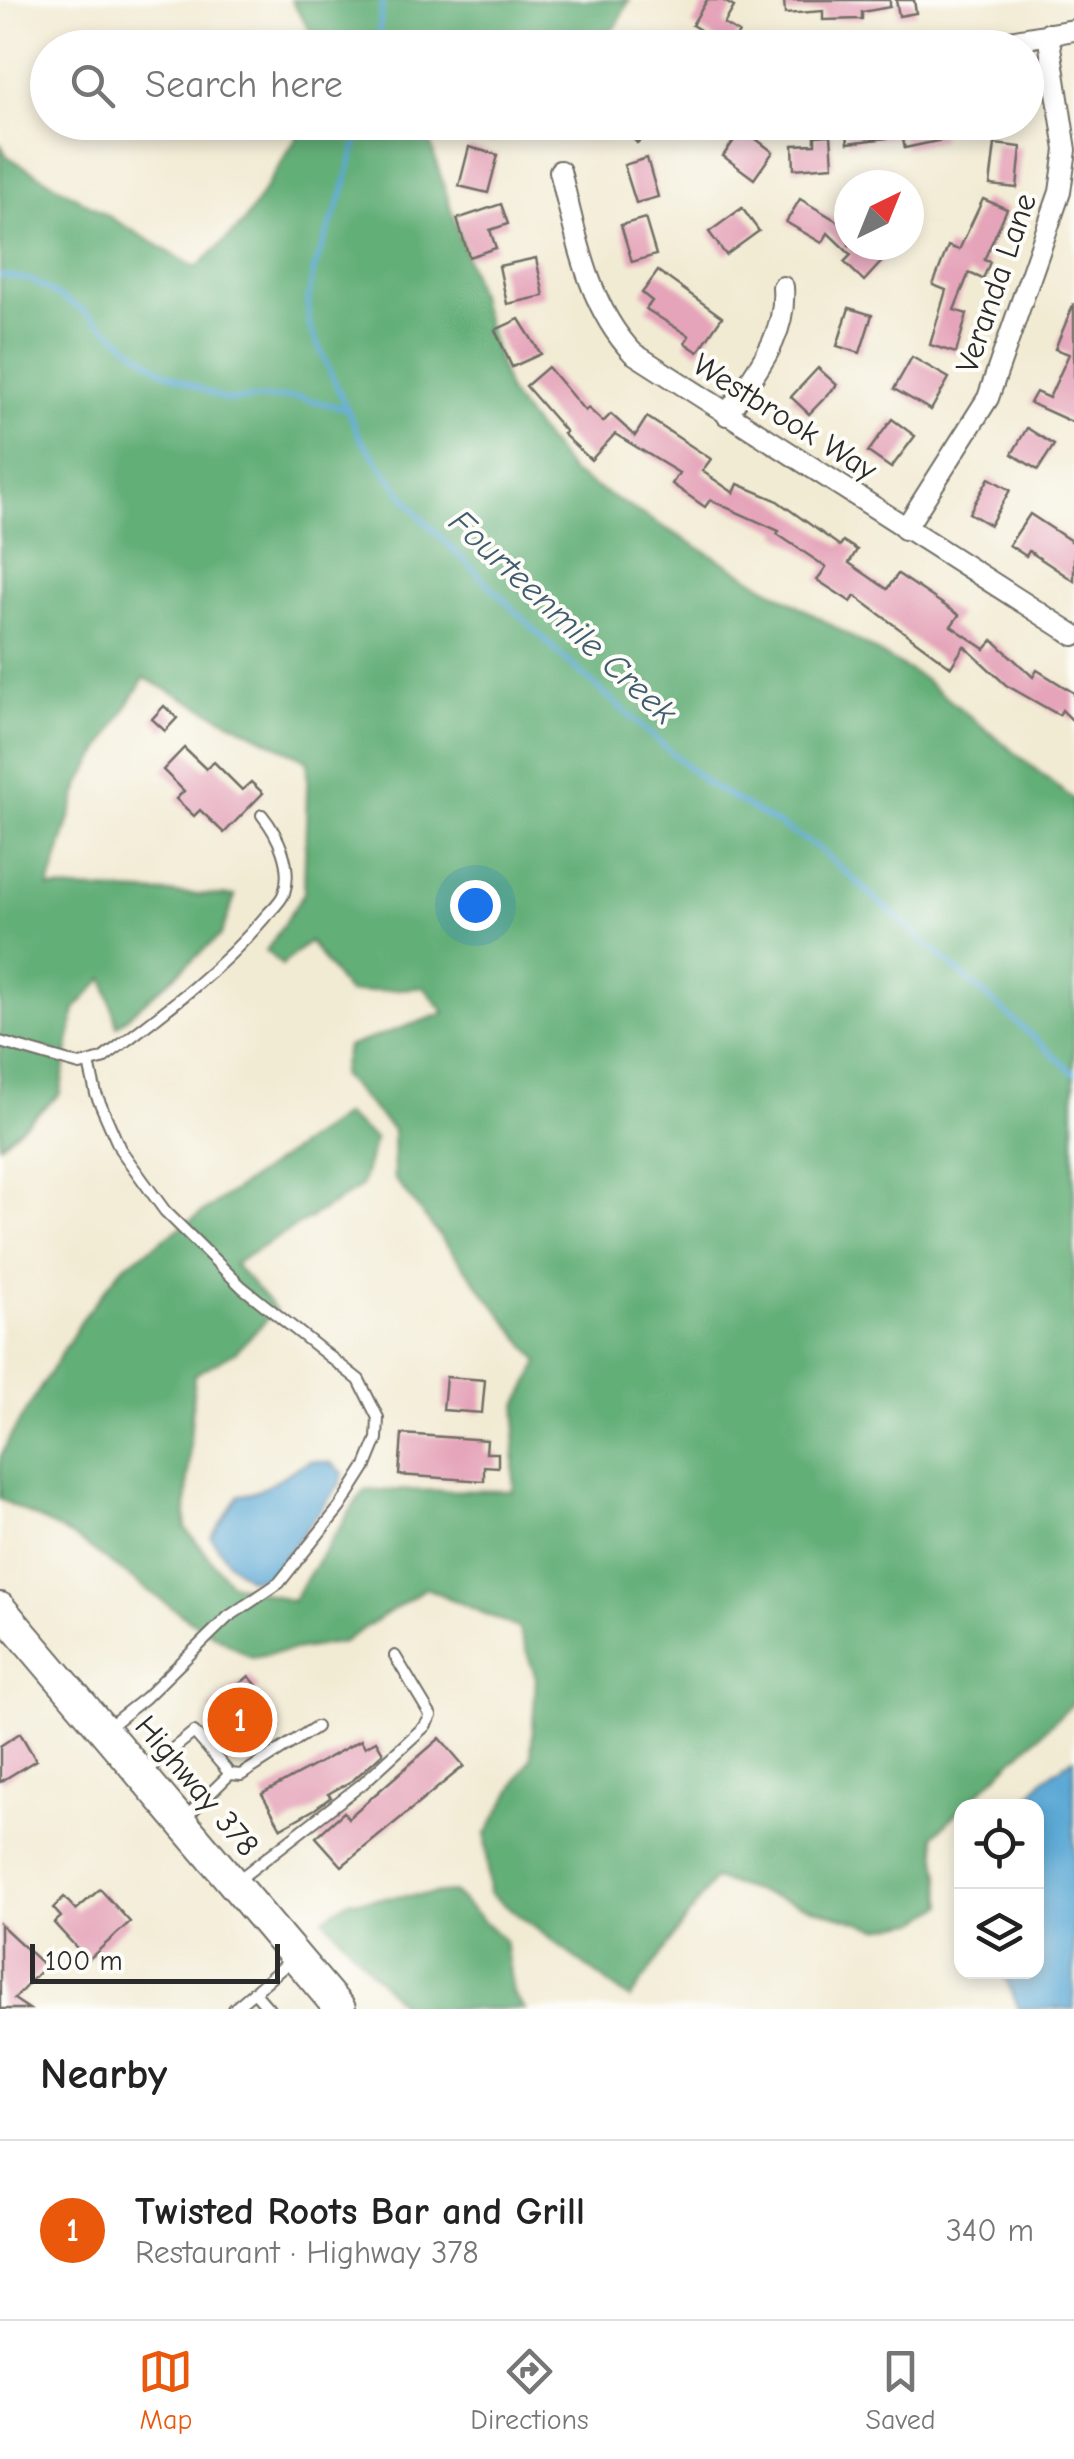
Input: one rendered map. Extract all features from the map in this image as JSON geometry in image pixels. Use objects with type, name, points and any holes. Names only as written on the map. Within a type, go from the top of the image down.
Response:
[{"type":"main road","name":"Highway 378","points":[[0,1608],[340,2009]]},
{"type":"street","points":[[1044,35],[1074,30]]},
{"type":"street","name":"Veranda Lane","points":[[906,529],[988,398],[1060,192],[1065,139],[1048,34]]},
{"type":"street","name":"Westbrook Way","points":[[560,171],[592,286],[619,339],[649,366],[1074,636]]},
{"type":"street","points":[[727,415],[778,334],[785,316],[783,287]]},
{"type":"lane","points":[[0,1042],[80,1065],[89,1063],[102,1059],[194,989],[242,944],[284,894],[286,868],[278,834],[262,815]]},
{"type":"lane","points":[[89,1063],[96,1094],[120,1148],[165,1211],[242,1286],[359,1380],[378,1418],[378,1439],[366,1466],[340,1508],[279,1583],[228,1616],[144,1698],[104,1730]]},
{"type":"lane","points":[[234,1884],[362,1784],[425,1726],[431,1716],[395,1656]]},
{"type":"lane","points":[[140,1775],[194,1732],[230,1774],[241,1775],[316,1727]]},
{"type":"lane","points":[[181,1822],[230,1774]]},
{"type":"lane","points":[[234,2009],[296,1957]]},
{"type":"lane","points":[[254,1992],[268,2009]]},
{"type":"green space","points":[[291,0],[629,0],[615,28],[606,30],[310,30]]},
{"type":"green space","points":[[295,140],[429,140],[509,394],[573,474],[922,678],[1074,800],[1074,1702],[972,1799],[954,1799],[954,1816],[934,1835],[944,1905],[917,1922],[879,1928],[714,1879],[630,1999],[489,1893],[486,1834],[531,1758],[536,1678],[518,1628],[426,1588],[343,1642],[251,1657],[188,1619],[74,1537],[0,1499],[0,1458],[10,1437],[84,1317],[122,1268],[344,1115],[375,1139],[361,1187],[234,1264],[276,1310],[235,1352],[194,1375],[185,1528],[230,1583],[292,1601],[364,1490],[513,1491],[517,1407],[539,1362],[394,1178],[393,1130],[341,1075],[347,1047],[445,1013],[424,987],[348,993],[309,941],[282,965],[266,951],[304,893],[308,761],[144,678],[80,784],[49,888],[235,896],[221,935],[117,1026],[104,978],[75,1009],[60,1094],[0,1145],[0,143],[7,156],[196,268],[243,224]]},
{"type":"green space","points":[[453,1892],[505,1941],[513,1994],[525,2009],[405,2009],[324,1918],[349,1901]]},
{"type":"water","points":[[311,1461],[331,1463],[343,1473],[340,1484],[269,1577],[249,1579],[229,1563],[211,1537],[239,1495],[258,1490]]},
{"type":"water","points":[[1074,1758],[1074,2009],[1019,2009],[1006,1979],[1044,1979],[1044,1799],[1027,1799],[1044,1779]]},
{"type":"building","points":[[707,0],[722,0],[734,7],[724,24],[734,30],[700,30],[692,25]]},
{"type":"building","points":[[784,0],[890,0],[890,7],[862,12],[862,19],[823,20],[823,11],[785,14]]},
{"type":"building","points":[[896,0],[914,0],[916,13],[899,16]]},
{"type":"building","points":[[734,140],[757,140],[773,152],[754,179],[723,156]]},
{"type":"building","points":[[815,140],[831,140],[833,166],[794,169],[793,145],[815,144]]},
{"type":"building","points":[[903,140],[942,140],[905,148]]},
{"type":"building","points":[[995,144],[1021,147],[1017,188],[990,185]]},
{"type":"building","points":[[469,147],[498,155],[488,193],[459,186]]},
{"type":"building","points":[[647,158],[658,197],[636,203],[624,165]]},
{"type":"building","points":[[800,199],[834,219],[834,239],[828,233],[822,243],[786,222]]},
{"type":"building","points":[[983,199],[1007,209],[984,260],[990,262],[983,279],[969,273],[954,310],[967,314],[956,353],[930,345],[946,290],[933,285],[948,246],[959,250]]},
{"type":"building","points":[[501,204],[508,224],[490,230],[496,248],[469,257],[457,219]]},
{"type":"building","points":[[742,208],[759,231],[726,255],[709,232]]},
{"type":"building","points":[[645,218],[656,255],[632,262],[621,225]]},
{"type":"building","points":[[536,258],[544,296],[507,304],[499,266]]},
{"type":"building","points":[[846,260],[883,260],[864,281]]},
{"type":"building","points":[[658,271],[722,317],[698,352],[685,343],[689,336],[646,309],[652,301],[642,293]]},
{"type":"building","points":[[1074,303],[1074,423],[1030,403],[1036,392],[1049,398],[1069,354],[1055,349]]},
{"type":"building","points":[[849,308],[872,315],[860,353],[837,346]]},
{"type":"building","points":[[519,319],[541,354],[512,367],[495,330]]},
{"type":"building","points":[[912,357],[949,378],[931,410],[894,389]]},
{"type":"building","points":[[548,367],[585,411],[588,408],[603,422],[611,414],[635,436],[647,417],[711,459],[702,471],[734,493],[738,484],[776,500],[840,546],[843,541],[857,550],[849,563],[887,589],[898,574],[959,615],[951,626],[985,649],[993,640],[1033,677],[1037,670],[1074,693],[1074,722],[1062,710],[1059,715],[1006,685],[964,646],[951,667],[855,596],[851,602],[817,580],[826,567],[777,534],[779,531],[710,500],[705,507],[672,484],[679,473],[615,434],[591,460],[563,434],[566,432],[526,386]]},
{"type":"building","points":[[818,368],[837,385],[809,414],[791,397]]},
{"type":"building","points":[[892,419],[915,436],[891,468],[868,452]]},
{"type":"building","points":[[1027,428],[1054,445],[1038,470],[1012,454]]},
{"type":"building","points":[[989,478],[1010,490],[990,525],[969,513]]},
{"type":"building","points":[[1030,514],[1074,543],[1074,581],[1029,551],[1026,556],[1009,545]]},
{"type":"building","points":[[164,706],[177,718],[165,731],[152,719]]},
{"type":"building","points":[[184,748],[206,769],[214,762],[242,790],[251,782],[263,793],[224,833],[200,810],[194,816],[176,799],[184,791],[163,770]]},
{"type":"building","points":[[446,1377],[485,1380],[482,1413],[443,1410]]},
{"type":"building","points":[[402,1434],[487,1440],[486,1453],[498,1453],[498,1467],[484,1466],[484,1481],[399,1475]]},
{"type":"building","points":[[249,1676],[259,1688],[252,1693],[279,1725],[265,1738],[257,1728],[238,1744],[209,1710]]},
{"type":"building","points":[[20,1733],[36,1760],[0,1782],[0,1746]]},
{"type":"building","points":[[440,1738],[464,1766],[342,1866],[316,1837],[344,1812],[348,1818]]},
{"type":"building","points":[[361,1740],[365,1747],[376,1741],[383,1753],[353,1780],[328,1794],[331,1797],[315,1809],[281,1828],[262,1794]]},
{"type":"building","points":[[100,1889],[130,1922],[88,1960],[54,1923],[61,1917],[53,1908],[64,1897],[76,1910]]},
{"type":"building","points":[[0,1924],[45,1966],[14,1999],[29,2009],[0,2009]]},
{"type":"waterway","points":[[379,30],[383,0]]},
{"type":"waterway","name":"Fourteenmile Creek","points":[[357,140],[343,193],[314,269],[308,301],[309,325],[360,438],[421,518],[557,652],[705,782],[817,847],[1074,1073]]},
{"type":"waterway","name":"Fourteenmile Creek","points":[[0,275],[31,280],[84,311],[162,371],[225,400],[298,397],[348,409]]},
{"type":"place","name":"Twisted Roots Bar and Grill","points":[[240,1720]]}]
